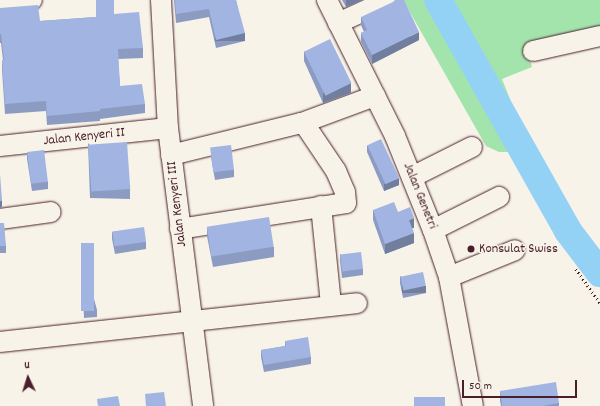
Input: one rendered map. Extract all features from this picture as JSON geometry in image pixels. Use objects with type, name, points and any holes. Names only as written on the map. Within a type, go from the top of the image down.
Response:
[{"type":"street","points":[[0,2],[32,0]]},
{"type":"street","name":"Jalan Kenyeri III","points":[[161,0],[168,128],[191,322],[203,406]]},
{"type":"street","name":"Jalan Genetri","points":[[327,0],[375,96],[412,177],[433,230],[449,277],[473,406]]},
{"type":"street","points":[[338,23],[388,0]]},
{"type":"street","points":[[533,51],[600,36]]},
{"type":"street","points":[[171,155],[275,127],[302,123],[375,96]]},
{"type":"street","points":[[180,229],[346,203],[345,192],[336,171],[302,123]]},
{"type":"street","name":"Jalan Kenyeri II","points":[[0,146],[168,128]]},
{"type":"street","points":[[412,177],[472,148]]},
{"type":"street","points":[[433,230],[499,197]]},
{"type":"street","points":[[320,206],[332,305]]},
{"type":"street","points":[[0,219],[51,212]]},
{"type":"street","points":[[449,277],[515,250]]},
{"type":"street","points":[[0,342],[357,303]]},
{"type":"path","points":[[576,269],[600,302]]},
{"type":"green space","points":[[403,0],[600,0],[600,29],[527,47],[532,67],[502,79],[528,144],[508,152],[499,152],[486,146]]},
{"type":"building","points":[[96,0],[114,0],[114,14],[139,12],[143,48],[118,49],[120,86],[142,84],[145,104],[100,109],[100,111],[47,116],[46,101],[5,104],[2,60],[4,60],[0,34],[0,8],[38,5],[40,21],[96,17]]},
{"type":"building","points":[[175,0],[236,0],[245,33],[216,40],[209,9],[176,14]]},
{"type":"building","points":[[395,0],[404,0],[419,32],[372,55],[361,33],[367,30],[361,17]]},
{"type":"building","points":[[330,39],[351,83],[325,96],[304,52]]},
{"type":"building","points":[[381,139],[399,178],[386,184],[367,145]]},
{"type":"building","points":[[127,142],[130,189],[91,192],[88,145]]},
{"type":"building","points":[[231,145],[234,170],[213,172],[210,148]]},
{"type":"building","points":[[44,150],[48,182],[31,184],[27,152]]},
{"type":"building","points":[[0,174],[2,200],[0,201]]},
{"type":"building","points":[[394,202],[398,212],[410,207],[414,218],[409,220],[414,233],[385,244],[373,210]]},
{"type":"building","points":[[269,217],[274,247],[211,256],[207,227]]},
{"type":"building","points":[[0,223],[4,223],[6,246],[0,246]]},
{"type":"building","points":[[144,227],[146,242],[114,246],[112,231]]},
{"type":"building","points":[[81,243],[94,243],[94,311],[81,311]]},
{"type":"building","points":[[361,252],[363,269],[342,271],[340,255]]},
{"type":"building","points":[[423,272],[426,286],[403,290],[401,277]]},
{"type":"building","points":[[308,337],[311,357],[264,365],[261,350],[286,346],[285,341]]},
{"type":"building","points":[[556,382],[559,403],[543,406],[502,406],[500,391]]},
{"type":"building","points":[[164,392],[166,406],[146,406],[145,394]]},
{"type":"building","points":[[118,396],[120,406],[98,406],[97,399]]},
{"type":"building","points":[[414,397],[445,397],[445,406],[414,406]]},
{"type":"waterway","points":[[438,0],[568,231],[600,273]]},
{"type":"place","name":"Konsulat Swiss","points":[[471,249]]}]
